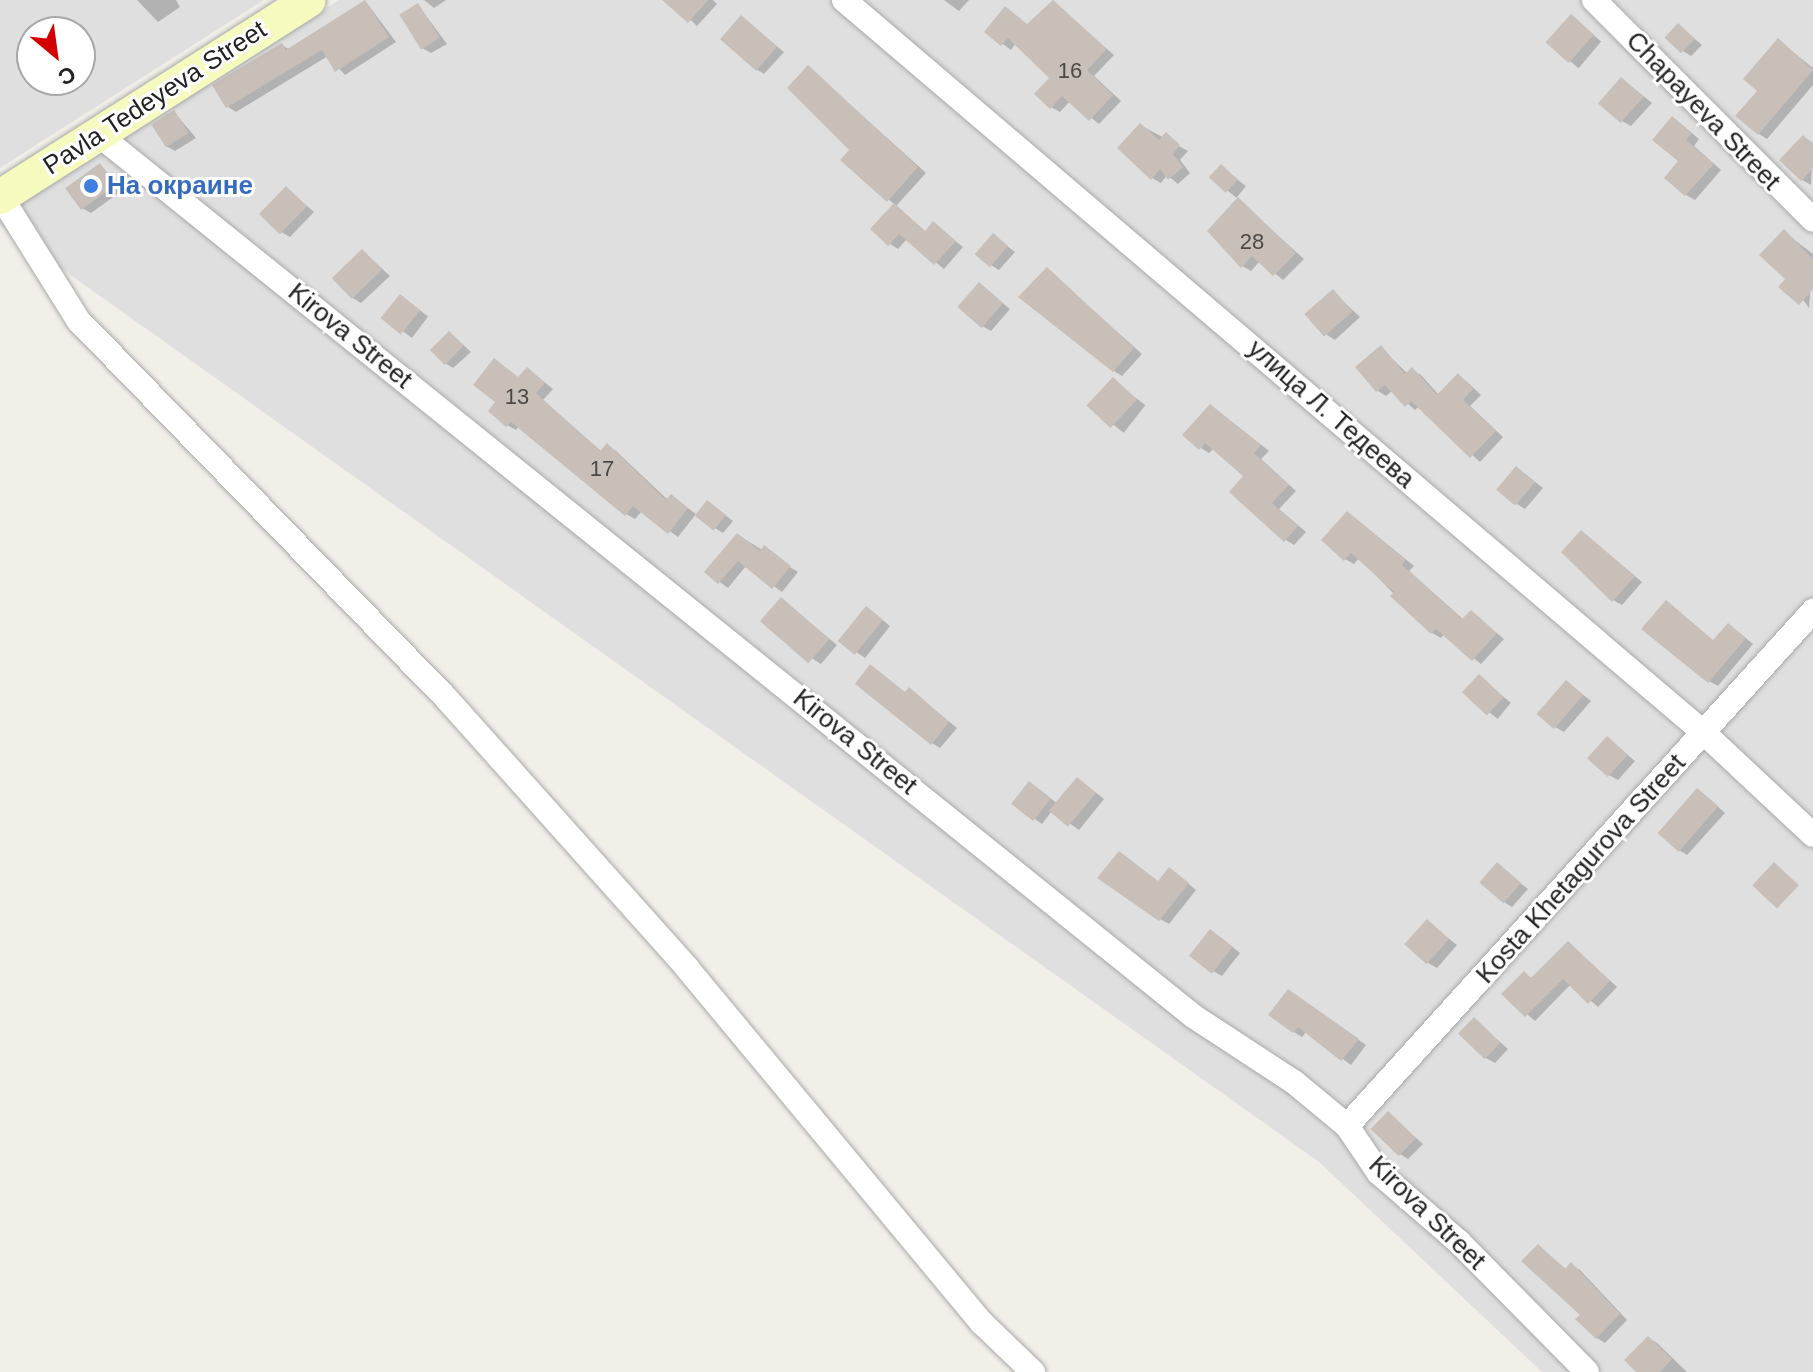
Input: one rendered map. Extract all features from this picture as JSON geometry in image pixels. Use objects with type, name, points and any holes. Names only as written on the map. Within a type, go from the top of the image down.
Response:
[{"type":"main road","name":"Pavla Tedeyeva Street","points":[[0,196],[99,135],[298,3]]},
{"type":"street","name":"улица Л. Тедеева","points":[[844,0],[1704,733],[1813,835]]},
{"type":"street","name":"Chapayeva Street","points":[[1594,0],[1813,220]]},
{"type":"street","name":"Kirova Street","points":[[99,135],[1193,1016],[1294,1082],[1347,1126],[1379,1173],[1459,1242],[1587,1372]]},
{"type":"street","points":[[0,196],[78,320],[446,698],[687,968],[982,1323],[1033,1372]]},
{"type":"street","name":"Kosta Khetagurova Street","points":[[1347,1126],[1813,611]]},
{"type":"shaded area","points":[[0,0],[264,0],[0,168]]},
{"type":"shaded area","points":[[339,0],[1813,0],[1813,1372],[1542,1372],[1319,1162],[0,225],[0,210]]},
{"type":"building","points":[[365,0],[389,37],[335,72],[322,50],[226,108],[212,85],[282,43],[286,50]]},
{"type":"building","points":[[662,0],[708,0],[688,23]]},
{"type":"building","points":[[1053,0],[1107,49],[1087,70],[1113,95],[1089,121],[1062,96],[1050,109],[1034,94],[1049,78],[1008,38],[1001,46],[984,32],[1005,6],[1027,24]]},
{"type":"building","points":[[418,3],[440,38],[421,49],[399,15]]},
{"type":"building","points":[[1571,14],[1594,35],[1569,63],[1546,42]]},
{"type":"building","points":[[741,15],[777,46],[756,71],[720,39]]},
{"type":"building","points":[[1678,23],[1695,39],[1681,53],[1664,38]]},
{"type":"building","points":[[1778,38],[1813,70],[1758,135],[1735,116],[1757,91],[1743,79]]},
{"type":"building","points":[[808,65],[918,167],[887,202],[840,160],[849,150],[787,88]]},
{"type":"building","points":[[1621,77],[1644,97],[1621,123],[1598,103]]},
{"type":"building","points":[[174,110],[189,133],[166,147],[151,125]]},
{"type":"building","points":[[1672,116],[1692,133],[1686,140],[1714,164],[1685,196],[1664,178],[1678,161],[1652,140]]},
{"type":"building","points":[[1140,123],[1159,140],[1166,132],[1180,145],[1173,154],[1183,167],[1168,180],[1160,169],[1151,180],[1117,148]]},
{"type":"building","points":[[1803,135],[1813,144],[1813,168],[1801,181],[1779,160]]},
{"type":"building","name":"На окраине","points":[[100,163],[116,185],[81,210],[65,188]]},
{"type":"building","points":[[1221,164],[1238,180],[1226,193],[1209,177]]},
{"type":"building","points":[[286,186],[307,206],[280,234],[259,214]]},
{"type":"building","points":[[1238,197],[1296,253],[1273,276],[1252,256],[1241,268],[1207,231]]},
{"type":"building","points":[[894,203],[925,231],[933,221],[956,241],[934,265],[899,234],[888,246],[870,229]]},
{"type":"building","points":[[1784,229],[1813,259],[1813,289],[1799,305],[1778,287],[1785,279],[1759,255]]},
{"type":"building","points":[[993,233],[1008,246],[990,267],[975,254]]},
{"type":"building","points":[[362,249],[382,270],[352,299],[332,278]]},
{"type":"building","points":[[1047,267],[1134,348],[1113,372],[1018,297]]},
{"type":"building","points":[[979,282],[1003,303],[982,328],[957,307]]},
{"type":"building","points":[[1333,289],[1353,312],[1324,337],[1304,314]]},
{"type":"building","points":[[400,294],[420,310],[401,334],[380,318]]},
{"type":"building","points":[[449,331],[464,346],[445,365],[430,350]]},
{"type":"building","points":[[1381,345],[1405,374],[1412,367],[1437,395],[1458,373],[1473,389],[1463,400],[1496,431],[1470,458],[1411,401],[1405,407],[1385,385],[1376,392],[1355,367]]},
{"type":"building","points":[[494,358],[518,377],[527,367],[545,383],[536,393],[600,451],[607,443],[666,500],[671,494],[688,508],[668,534],[633,506],[625,516],[511,422],[506,427],[488,411],[495,402],[473,385]]},
{"type":"building","points":[[1113,377],[1137,400],[1111,428],[1086,406]]},
{"type":"building","points":[[1210,404],[1261,445],[1254,453],[1289,485],[1272,503],[1298,526],[1284,542],[1229,492],[1243,476],[1205,443],[1199,450],[1182,435]]},
{"type":"building","points":[[1516,466],[1535,482],[1515,506],[1496,490]]},
{"type":"building","points":[[707,500],[726,515],[714,531],[695,516]]},
{"type":"building","points":[[1347,511],[1406,560],[1402,565],[1462,619],[1471,610],[1497,633],[1472,661],[1436,629],[1431,634],[1390,596],[1394,592],[1351,553],[1344,561],[1321,540]]},
{"type":"building","points":[[1581,530],[1635,576],[1612,602],[1561,552]]},
{"type":"building","points":[[737,533],[760,551],[764,545],[791,566],[772,589],[738,561],[718,584],[704,572]]},
{"type":"building","points":[[781,597],[829,639],[808,663],[760,621]]},
{"type":"building","points":[[1666,600],[1713,640],[1728,623],[1746,638],[1708,683],[1641,629]]},
{"type":"building","points":[[866,606],[883,620],[855,655],[838,641]]},
{"type":"building","points":[[870,664],[905,692],[909,687],[949,722],[931,745],[855,684]]},
{"type":"building","points":[[1479,674],[1504,697],[1487,715],[1462,692]]},
{"type":"building","points":[[1566,680],[1583,695],[1554,729],[1536,714]]},
{"type":"building","points":[[1607,736],[1628,755],[1608,777],[1587,758]]},
{"type":"building","points":[[1077,777],[1096,793],[1068,827],[1049,811]]},
{"type":"building","points":[[1029,781],[1051,798],[1033,821],[1011,804]]},
{"type":"building","points":[[1697,788],[1718,806],[1679,852],[1658,833]]},
{"type":"building","points":[[1119,851],[1158,881],[1169,867],[1189,883],[1159,921],[1097,878]]},
{"type":"building","points":[[1497,862],[1521,883],[1503,903],[1479,882]]},
{"type":"building","points":[[1774,862],[1799,885],[1777,909],[1752,885]]},
{"type":"building","points":[[1427,919],[1449,939],[1427,964],[1404,944]]},
{"type":"building","points":[[1210,929],[1233,947],[1212,974],[1189,956]]},
{"type":"building","points":[[1568,941],[1610,981],[1588,1004],[1563,979],[1525,1017],[1501,994],[1524,971],[1531,978]]},
{"type":"building","points":[[1288,989],[1359,1039],[1341,1061],[1298,1027],[1293,1033],[1268,1015]]},
{"type":"building","points":[[1474,1017],[1501,1043],[1485,1059],[1458,1034]]},
{"type":"building","points":[[1388,1111],[1416,1138],[1399,1156],[1371,1129]]},
{"type":"building","points":[[1538,1244],[1565,1269],[1571,1262],[1620,1314],[1596,1339],[1575,1319],[1580,1315],[1521,1261]]},
{"type":"building","points":[[1648,1336],[1672,1359],[1660,1372],[1636,1372],[1624,1360]]},
{"type":"place","name":"На окраине","points":[[91,186]]}]
